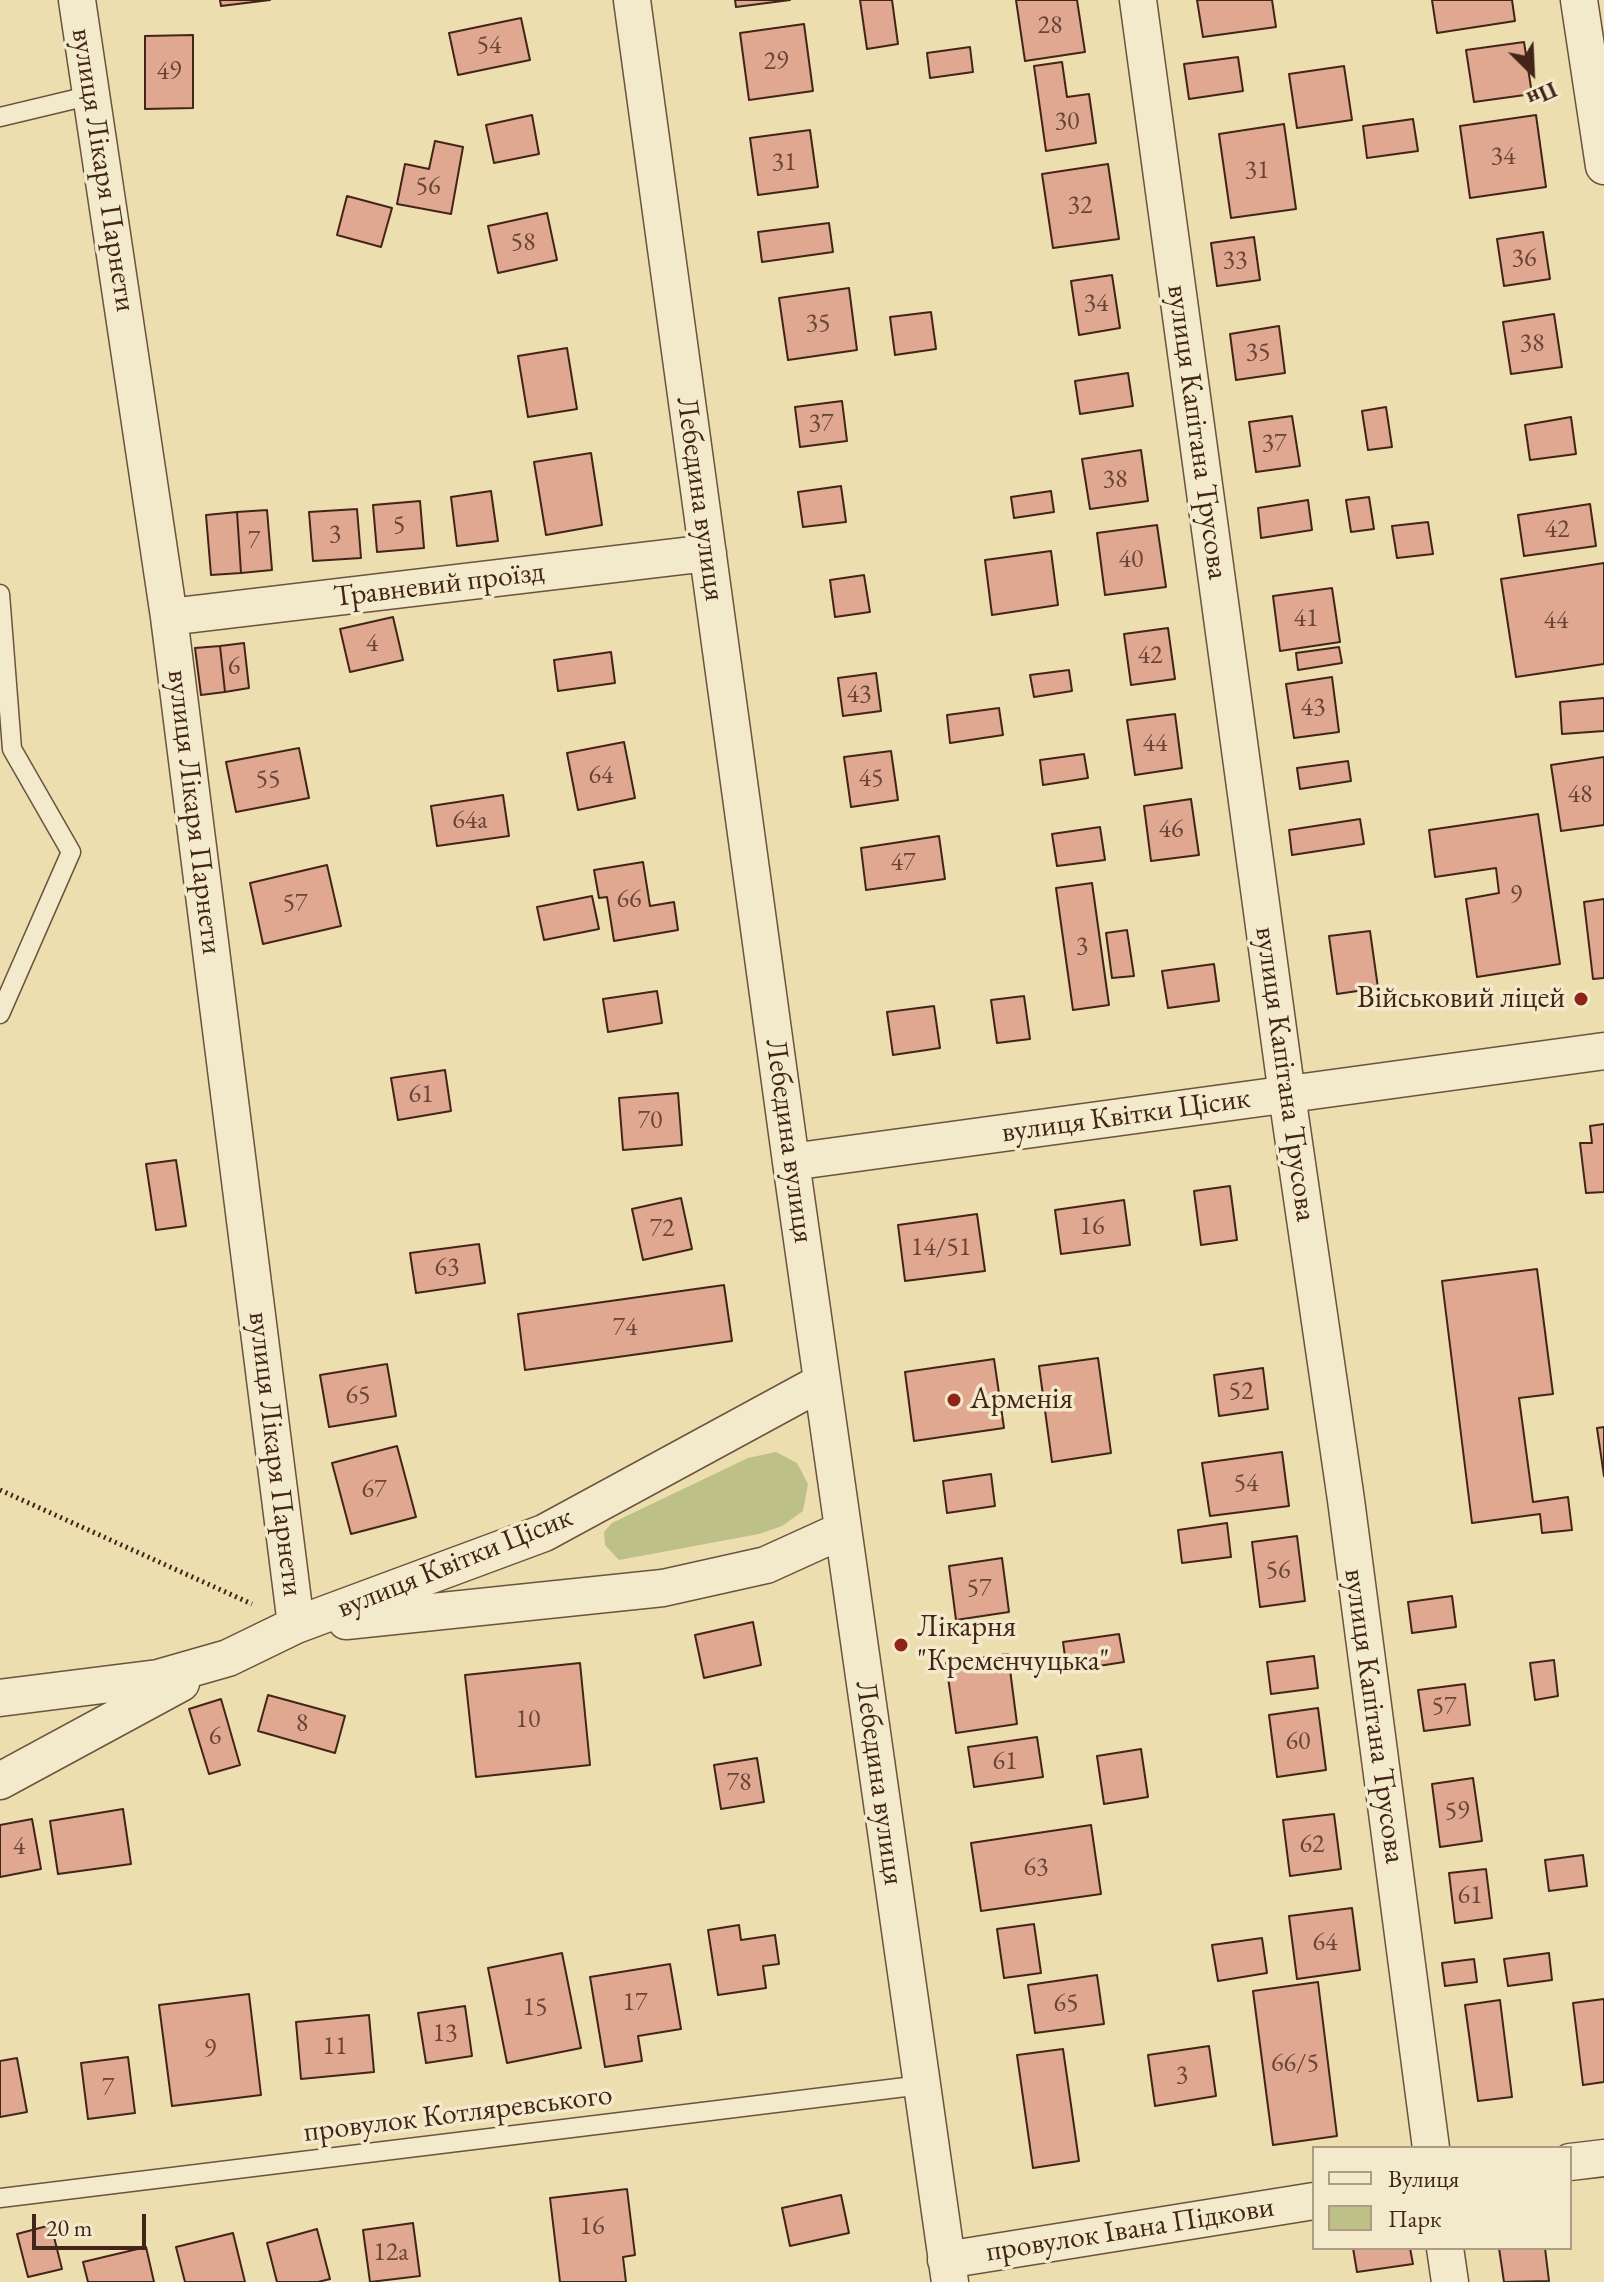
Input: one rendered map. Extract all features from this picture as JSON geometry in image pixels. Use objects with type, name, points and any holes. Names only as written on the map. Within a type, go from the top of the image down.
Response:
[{"type":"street","name":"вулиця Лікаря Парнети","points":[[77,0],[169,617],[296,1625]]},
{"type":"street","name":"Лебедина вулиця","points":[[632,0],[791,1162],[948,2271]]},
{"type":"street","name":"вулиця Капітана Трусова","points":[[1138,0],[1287,1095],[1346,1500],[1431,2146]]},
{"type":"street","points":[[1579,0],[1604,166]]},
{"type":"street","name":"Травневий проїзд","points":[[169,617],[708,553]]},
{"type":"street","name":"вулиця Квітки Цісик","points":[[791,1162],[1604,1051]]},
{"type":"street","name":"вулиця Квітки Цісик","points":[[0,1698],[158,1678],[228,1658],[296,1625],[544,1533],[822,1382]]},
{"type":"street","name":"вулиця Квітки Цісик","points":[[296,1625],[663,1588],[766,1565],[843,1530]]},
{"type":"street","points":[[0,1781],[228,1658]]},
{"type":"street","points":[[1572,2162],[1604,2158]]},
{"type":"street","name":"провулок Івана Підкови","points":[[948,2271],[1312,2201]]},
{"type":"street","points":[[1445,2250],[1450,2282]]},
{"type":"lane","points":[[0,117],[92,95]]},
{"type":"lane","points":[[0,594],[12,749],[71,852],[0,1014]]},
{"type":"lane","name":"провулок Котляревського","points":[[0,2198],[922,2085]]},
{"type":"path","points":[[0,1490],[173,1566],[296,1625]]},
{"type":"green space","points":[[776,1452],[797,1463],[808,1484],[803,1511],[782,1526],[759,1534],[619,1560],[605,1545],[604,1532],[612,1523],[748,1458]]},
{"type":"building","points":[[220,0],[270,0],[221,6]]},
{"type":"building","points":[[735,0],[790,0],[736,7]]},
{"type":"building","points":[[860,0],[892,0],[898,44],[867,49]]},
{"type":"building","points":[[1016,0],[1077,0],[1085,52],[1025,61]]},
{"type":"building","points":[[1197,0],[1272,0],[1276,27],[1203,37]]},
{"type":"building","points":[[1432,0],[1512,0],[1515,21],[1437,33]]},
{"type":"building","points":[[521,18],[530,60],[458,75],[449,33]]},
{"type":"building","points":[[804,24],[813,91],[749,100],[740,33]]},
{"type":"building","points":[[193,35],[193,108],[145,109],[145,36]]},
{"type":"building","points":[[1524,42],[1532,94],[1474,102],[1466,50]]},
{"type":"building","points":[[970,47],[973,72],[930,78],[927,53]]},
{"type":"building","points":[[1238,57],[1243,91],[1189,99],[1184,64]]},
{"type":"building","points":[[1062,62],[1067,97],[1089,94],[1096,143],[1046,151],[1034,66]]},
{"type":"building","points":[[1344,66],[1352,120],[1297,128],[1289,74]]},
{"type":"building","points":[[532,115],[539,154],[494,163],[486,125]]},
{"type":"building","points":[[1536,115],[1546,187],[1470,198],[1460,126]]},
{"type":"building","points":[[1413,119],[1418,151],[1367,158],[1363,126]]},
{"type":"building","points":[[1284,124],[1296,209],[1231,218],[1219,134]]},
{"type":"building","points":[[810,130],[818,187],[758,195],[750,138]]},
{"type":"building","points":[[435,141],[463,147],[451,214],[397,204],[405,164],[429,169]]},
{"type":"building","points":[[1108,164],[1119,239],[1053,248],[1042,174]]},
{"type":"building","points":[[347,196],[392,208],[381,247],[337,235]]},
{"type":"building","points":[[547,213],[557,260],[498,273],[488,226]]},
{"type":"building","points":[[829,223],[833,252],[762,262],[758,232]]},
{"type":"building","points":[[1543,232],[1550,279],[1504,286],[1497,239]]},
{"type":"building","points":[[1254,237],[1260,280],[1217,286],[1211,243]]},
{"type":"building","points":[[1112,275],[1120,328],[1079,335],[1071,281]]},
{"type":"building","points":[[849,288],[857,350],[788,360],[779,298]]},
{"type":"building","points":[[931,312],[936,349],[895,355],[890,317]]},
{"type":"building","points":[[1554,314],[1562,367],[1511,374],[1503,322]]},
{"type":"building","points":[[1279,326],[1285,373],[1236,380],[1230,334]]},
{"type":"building","points":[[567,348],[577,409],[528,417],[518,356]]},
{"type":"building","points":[[1128,373],[1133,406],[1080,414],[1075,381]]},
{"type":"building","points":[[842,401],[847,441],[800,447],[795,407]]},
{"type":"building","points":[[1386,407],[1392,447],[1368,450],[1362,411]]},
{"type":"building","points":[[1292,416],[1300,466],[1256,472],[1249,422]]},
{"type":"building","points":[[1571,417],[1576,454],[1530,460],[1525,425]]},
{"type":"building","points":[[1141,450],[1148,501],[1090,509],[1082,459]]},
{"type":"building","points":[[591,453],[602,525],[546,535],[534,462]]},
{"type":"building","points":[[841,486],[846,522],[803,527],[798,492]]},
{"type":"building","points":[[491,491],[498,541],[457,546],[451,497]]},
{"type":"building","points":[[1051,491],[1054,512],[1014,518],[1011,497]]},
{"type":"building","points":[[1369,497],[1374,529],[1351,532],[1346,500]]},
{"type":"building","points":[[1308,500],[1312,530],[1261,538],[1258,508]]},
{"type":"building","points":[[420,501],[424,548],[377,552],[373,505]]},
{"type":"building","points":[[1590,504],[1596,546],[1524,556],[1518,515]]},
{"type":"building","points":[[357,509],[361,558],[313,561],[309,512]]},
{"type":"building","points":[[267,510],[272,570],[241,573],[237,512]]},
{"type":"building","points":[[237,512],[241,573],[211,575],[206,515]]},
{"type":"building","points":[[1428,522],[1433,554],[1397,558],[1392,526]]},
{"type":"building","points":[[1157,525],[1166,587],[1105,595],[1097,533]]},
{"type":"building","points":[[1051,551],[1058,605],[992,615],[985,560]]},
{"type":"building","points":[[1604,563],[1604,664],[1516,677],[1501,579]]},
{"type":"building","points":[[864,575],[870,612],[835,617],[830,580]]},
{"type":"building","points":[[1332,588],[1340,642],[1280,651],[1273,596]]},
{"type":"building","points":[[393,617],[403,660],[350,672],[340,629]]},
{"type":"building","points":[[1168,628],[1175,679],[1131,685],[1124,634]]},
{"type":"building","points":[[244,643],[249,688],[225,692],[220,646]]},
{"type":"building","points":[[220,646],[225,692],[201,695],[195,648]]},
{"type":"building","points":[[1339,647],[1342,663],[1298,670],[1296,653]]},
{"type":"building","points":[[611,652],[615,683],[558,691],[554,660]]},
{"type":"building","points":[[1069,670],[1072,691],[1034,697],[1030,675]]},
{"type":"building","points":[[876,673],[881,711],[843,716],[838,678]]},
{"type":"building","points":[[1332,677],[1339,732],[1294,738],[1286,684]]},
{"type":"building","points":[[1604,698],[1604,731],[1562,734],[1560,702]]},
{"type":"building","points":[[999,708],[1003,735],[950,743],[947,715]]},
{"type":"building","points":[[1175,714],[1182,768],[1135,775],[1127,720]]},
{"type":"building","points":[[624,742],[635,798],[578,810],[567,753]]},
{"type":"building","points":[[299,748],[309,798],[236,812],[226,762]]},
{"type":"building","points":[[891,751],[898,800],[851,807],[844,757]]},
{"type":"building","points":[[1084,754],[1088,778],[1043,785],[1040,760]]},
{"type":"building","points":[[1604,757],[1604,825],[1561,831],[1551,765]]},
{"type":"building","points":[[1348,761],[1351,781],[1300,789],[1297,768]]},
{"type":"building","points":[[503,795],[509,836],[437,846],[431,806]]},
{"type":"building","points":[[1191,799],[1199,855],[1151,861],[1144,806]]},
{"type":"building","points":[[1538,814],[1560,964],[1477,977],[1466,899],[1499,893],[1496,868],[1435,877],[1429,830]]},
{"type":"building","points":[[1360,819],[1364,844],[1292,855],[1289,830]]},
{"type":"building","points":[[1100,827],[1105,860],[1057,866],[1052,834]]},
{"type":"building","points":[[939,836],[945,879],[866,890],[861,848]]},
{"type":"building","points":[[643,862],[650,906],[674,902],[678,930],[614,941],[607,897],[599,898],[594,870]]},
{"type":"building","points":[[327,865],[341,926],[263,944],[250,883]]},
{"type":"building","points":[[1092,883],[1109,1005],[1073,1010],[1056,888]]},
{"type":"building","points":[[592,896],[599,929],[544,940],[537,907]]},
{"type":"building","points":[[1604,899],[1604,978],[1593,979],[1584,902]]},
{"type":"building","points":[[1127,930],[1134,976],[1112,978],[1106,933]]},
{"type":"building","points":[[1370,931],[1378,988],[1337,994],[1329,936]]},
{"type":"building","points":[[1214,964],[1219,1001],[1168,1008],[1162,971]]},
{"type":"building","points":[[657,991],[662,1023],[608,1032],[603,999]]},
{"type":"building","points":[[1024,996],[1030,1039],[997,1043],[991,1000]]},
{"type":"building","points":[[934,1006],[940,1048],[893,1055],[887,1012]]},
{"type":"building","points":[[445,1070],[451,1111],[398,1120],[391,1078]]},
{"type":"building","points":[[678,1093],[682,1145],[623,1150],[619,1098]]},
{"type":"building","points":[[1604,1124],[1604,1192],[1586,1193],[1580,1143],[1592,1143],[1590,1126]]},
{"type":"building","points":[[176,1160],[186,1226],[156,1230],[146,1164]]},
{"type":"building","points":[[1230,1186],[1237,1240],[1201,1245],[1194,1191]]},
{"type":"building","points":[[681,1198],[692,1249],[643,1260],[632,1209]]},
{"type":"building","points":[[1124,1200],[1130,1245],[1061,1254],[1055,1210]]},
{"type":"building","points":[[977,1214],[985,1271],[905,1281],[898,1225]]},
{"type":"building","points":[[479,1244],[485,1283],[416,1293],[410,1253]]},
{"type":"building","points":[[1537,1269],[1553,1394],[1519,1398],[1533,1502],[1568,1497],[1572,1530],[1542,1533],[1540,1514],[1472,1523],[1442,1281]]},
{"type":"building","points":[[724,1285],[732,1341],[525,1370],[518,1314]]},
{"type":"building","points":[[1098,1358],[1111,1453],[1052,1462],[1039,1366]]},
{"type":"building","name":"Арменія","points":[[994,1359],[1004,1428],[914,1441],[905,1372]]},
{"type":"building","points":[[387,1364],[396,1416],[329,1427],[320,1375]]},
{"type":"building","points":[[1263,1368],[1268,1409],[1219,1416],[1214,1375]]},
{"type":"building","points":[[1604,1427],[1604,1476],[1597,1428]]},
{"type":"building","points":[[397,1446],[416,1517],[351,1534],[332,1463]]},
{"type":"building","points":[[1282,1452],[1289,1506],[1210,1516],[1202,1463]]},
{"type":"building","points":[[991,1474],[995,1506],[947,1513],[943,1481]]},
{"type":"building","points":[[1227,1523],[1231,1557],[1182,1563],[1178,1530]]},
{"type":"building","points":[[1297,1536],[1305,1601],[1260,1607],[1252,1542]]},
{"type":"building","points":[[1002,1558],[1009,1612],[956,1620],[949,1566]]},
{"type":"building","points":[[1452,1596],[1456,1627],[1412,1633],[1408,1602]]},
{"type":"building","points":[[753,1622],[761,1665],[704,1678],[695,1635]]},
{"type":"building","points":[[1119,1634],[1124,1662],[1067,1671],[1063,1642]]},
{"type":"building","points":[[1008,1654],[1017,1724],[956,1733],[946,1663]]},
{"type":"building","points":[[1314,1656],[1318,1688],[1271,1694],[1267,1662]]},
{"type":"building","points":[[1554,1660],[1558,1696],[1535,1700],[1530,1663]]},
{"type":"building","points":[[580,1663],[590,1765],[476,1777],[465,1675]]},
{"type":"building","points":[[1465,1684],[1470,1725],[1424,1731],[1418,1690]]},
{"type":"building","points":[[268,1695],[345,1716],[335,1753],[258,1731]]},
{"type":"building","points":[[221,1699],[240,1765],[209,1774],[189,1709]]},
{"type":"building","points":[[1318,1708],[1326,1770],[1277,1777],[1269,1715]]},
{"type":"building","points":[[1037,1737],[1043,1777],[974,1787],[968,1747]]},
{"type":"building","points":[[1141,1749],[1148,1797],[1104,1804],[1097,1756]]},
{"type":"building","points":[[757,1758],[764,1802],[721,1809],[714,1765]]},
{"type":"building","points":[[1473,1778],[1482,1841],[1440,1847],[1432,1784]]},
{"type":"building","points":[[123,1809],[131,1864],[58,1874],[50,1821]]},
{"type":"building","points":[[1334,1814],[1341,1869],[1290,1876],[1283,1820]]},
{"type":"building","points":[[32,1819],[41,1869],[0,1877],[0,1825]]},
{"type":"building","points":[[1091,1825],[1101,1894],[981,1911],[971,1843]]},
{"type":"building","points":[[1583,1855],[1587,1886],[1549,1891],[1545,1860]]},
{"type":"building","points":[[1486,1869],[1492,1918],[1455,1923],[1449,1873]]},
{"type":"building","points":[[1352,1908],[1360,1970],[1297,1979],[1289,1916]]},
{"type":"building","points":[[1034,1924],[1041,1973],[1004,1978],[997,1929]]},
{"type":"building","points":[[739,1925],[741,1940],[775,1935],[779,1964],[763,1966],[766,1988],[718,1995],[708,1930]]},
{"type":"building","points":[[1262,1938],[1267,1973],[1218,1981],[1212,1945]]},
{"type":"building","points":[[562,1953],[581,2048],[507,2063],[488,1968]]},
{"type":"building","points":[[1549,1953],[1552,1980],[1508,1986],[1504,1959]]},
{"type":"building","points":[[1474,1959],[1477,1982],[1445,1986],[1442,1963]]},
{"type":"building","points":[[670,1964],[681,2029],[638,2036],[642,2061],[605,2067],[590,1977]]},
{"type":"building","points":[[1097,1975],[1104,2024],[1035,2033],[1028,1985]]},
{"type":"building","points":[[1318,1982],[1337,2136],[1273,2145],[1253,1991]]},
{"type":"building","points":[[249,1994],[261,2095],[172,2106],[159,2005]]},
{"type":"building","points":[[1604,1999],[1604,2082],[1583,2085],[1573,2003]]},
{"type":"building","points":[[1500,2000],[1512,2097],[1478,2101],[1465,2005]]},
{"type":"building","points":[[465,2006],[472,2056],[426,2063],[418,2013]]},
{"type":"building","points":[[369,2015],[374,2072],[301,2079],[296,2022]]},
{"type":"building","points":[[1209,2046],[1216,2096],[1155,2106],[1148,2055]]},
{"type":"building","points":[[1063,2049],[1079,2161],[1033,2168],[1017,2055]]},
{"type":"building","points":[[128,2057],[135,2113],[88,2119],[81,2063]]},
{"type":"building","points":[[17,2058],[27,2112],[0,2117],[0,2061]]},
{"type":"building","points":[[627,2189],[635,2255],[623,2257],[626,2282],[560,2282],[550,2198]]},
{"type":"building","points":[[841,2195],[849,2233],[790,2246],[782,2208]]},
{"type":"building","points":[[413,2223],[420,2276],[370,2282],[363,2230]]},
{"type":"building","points":[[51,2225],[62,2269],[28,2277],[17,2234]]},
{"type":"building","points":[[317,2229],[330,2279],[277,2282],[267,2243]]},
{"type":"building","points":[[233,2233],[245,2282],[185,2282],[176,2247]]},
{"type":"building","points":[[146,2247],[154,2282],[88,2282],[83,2262]]},
{"type":"building","points":[[1353,2250],[1410,2250],[1413,2264],[1357,2272]]},
{"type":"building","points":[[1499,2250],[1545,2250],[1549,2281],[1504,2282]]},
{"type":"place","name":"Військовий ліцей","points":[[1581,999]]},
{"type":"place","name":"Арменія","points":[[954,1400]]},
{"type":"place","name":"Лікарня \"Кременчуцька\"","points":[[901,1645]]}]
